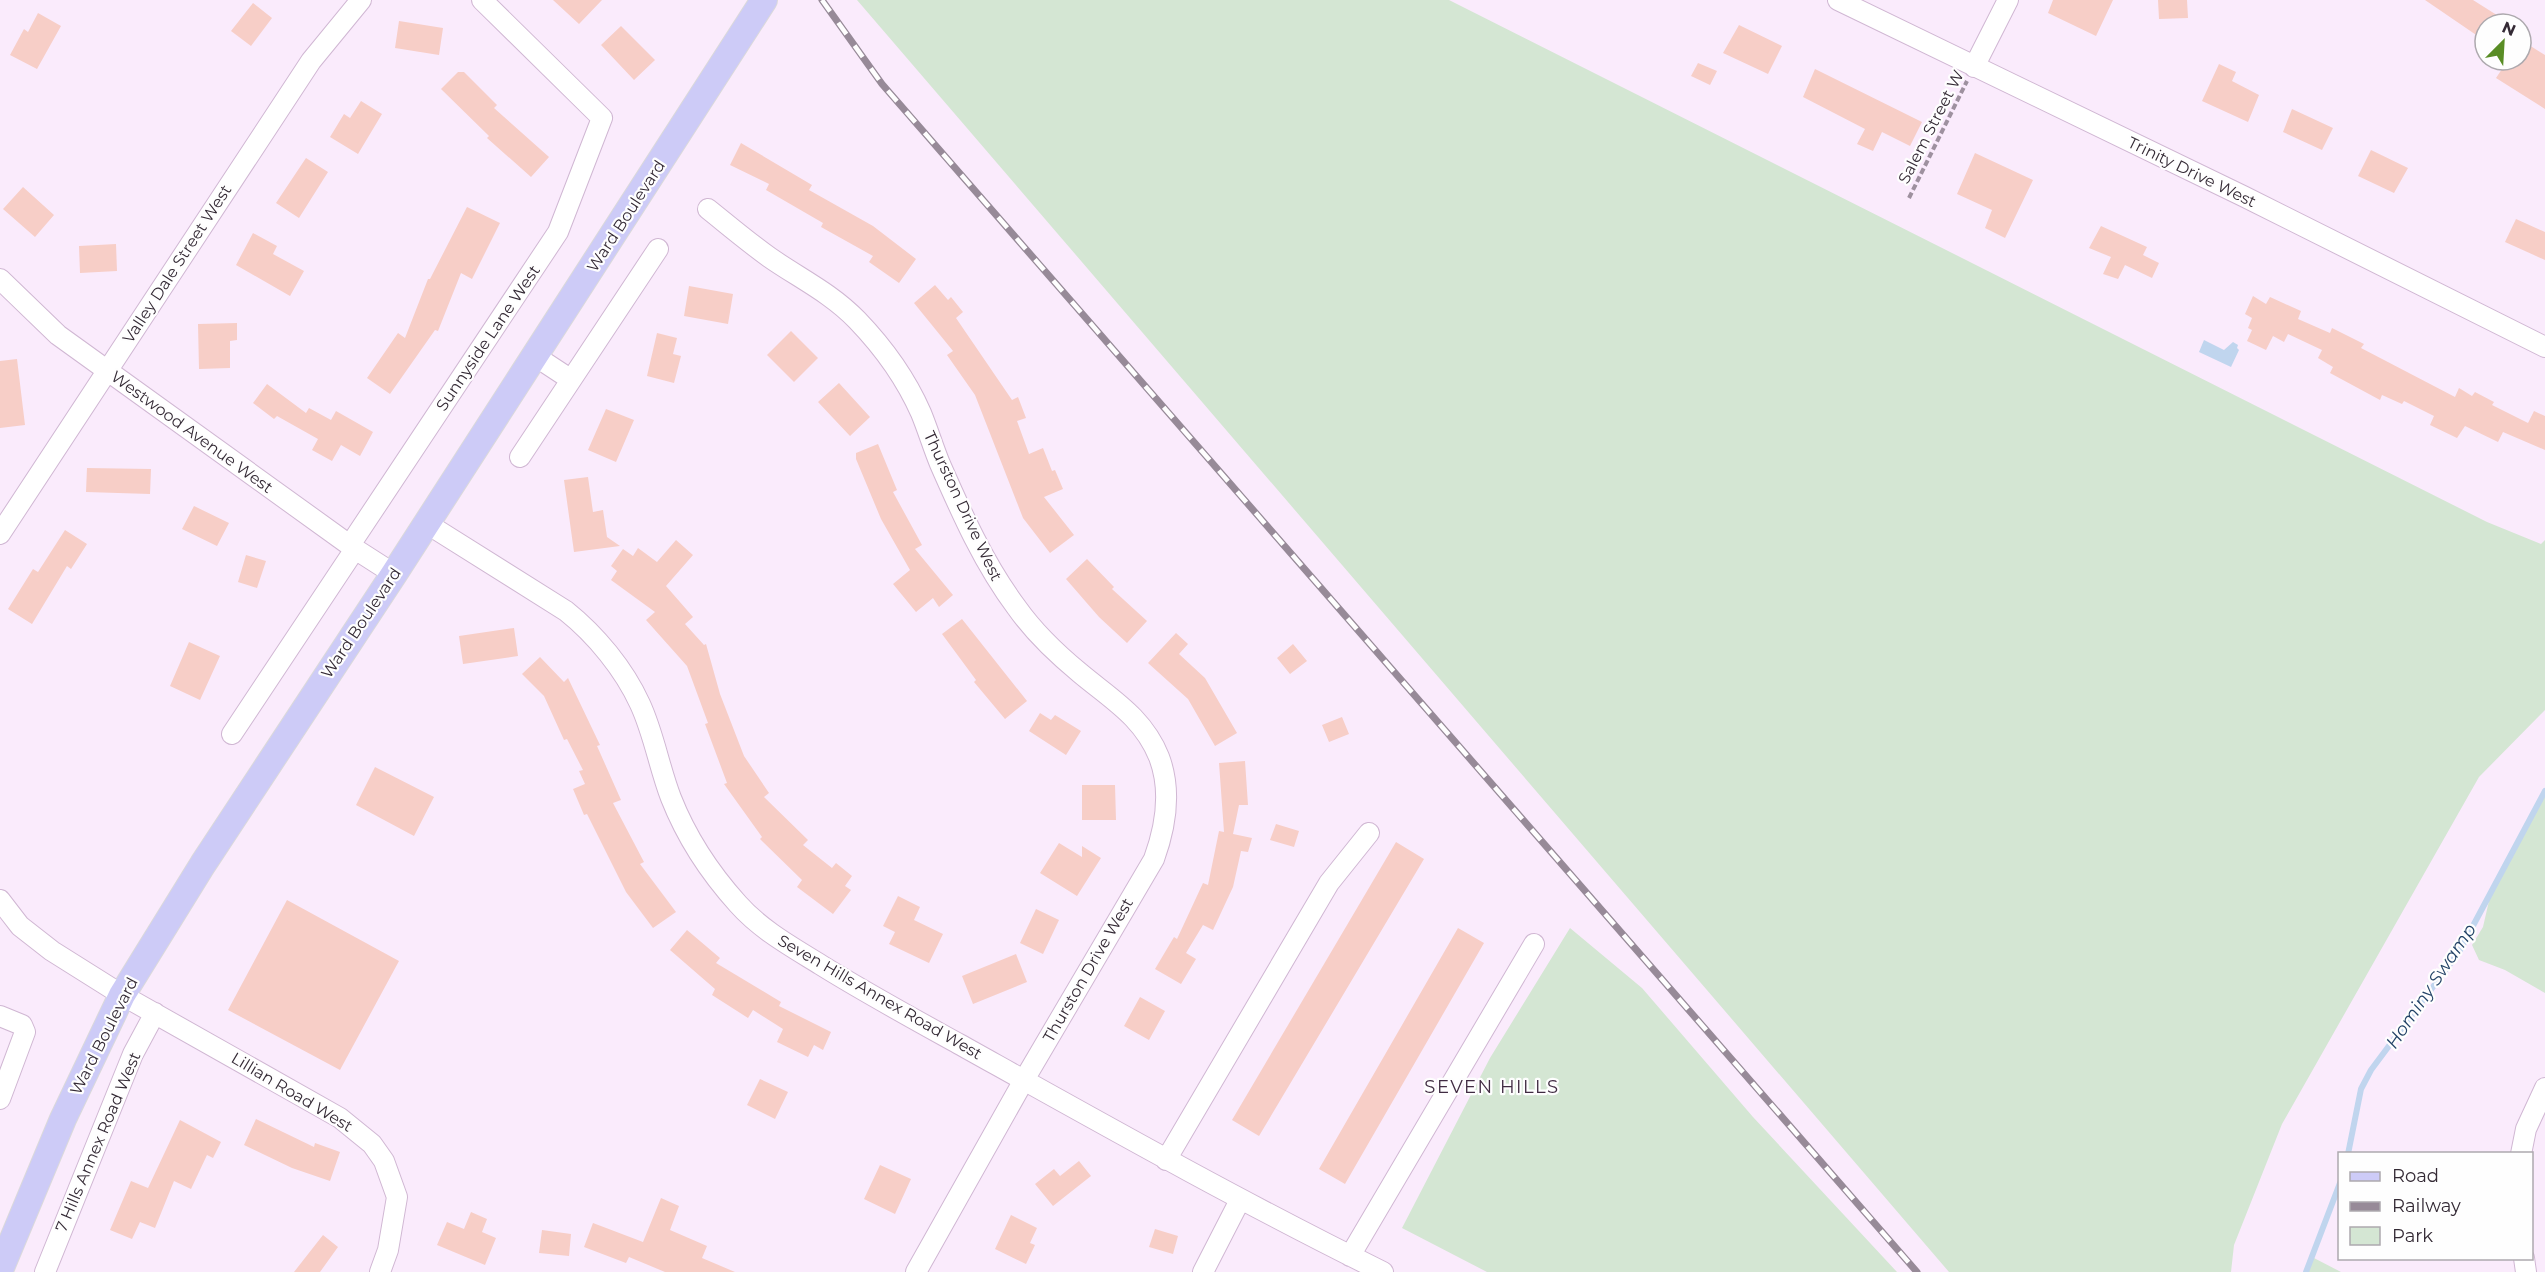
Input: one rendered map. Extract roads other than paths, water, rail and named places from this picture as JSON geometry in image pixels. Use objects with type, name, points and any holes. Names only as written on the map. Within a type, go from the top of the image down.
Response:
[{"type":"main road","name":"Ward Boulevard","points":[[0,1270],[63,1119],[122,995],[203,864],[394,574],[764,0]]},
{"type":"street","name":"Valley Dale Street West","points":[[0,534],[311,61],[361,0]]},
{"type":"street","name":"Sunnyside Lane West","points":[[232,734],[558,232],[602,117],[482,0]]},
{"type":"street","name":"Trinity Drive West","points":[[1838,0],[2243,196],[2545,347]]},
{"type":"street","points":[[1974,67],[2008,0]]},
{"type":"street","name":"Thurston Drive West","points":[[708,210],[770,258],[824,291],[856,319],[882,348],[902,377],[920,412],[939,462],[996,579],[1049,645],[1134,717],[1149,736],[1160,759],[1166,783],[1167,811],[1163,836],[1154,859],[1024,1080],[916,1272]]},
{"type":"street","points":[[520,457],[658,249]]},
{"type":"street","name":"Westwood Avenue West","points":[[0,279],[58,335],[106,371],[352,547],[394,574]]},
{"type":"street","points":[[535,356],[570,379]]},
{"type":"street","name":"Seven Hills Annex Road West","points":[[426,524],[566,611],[581,623],[605,651],[625,677],[641,705],[671,798],[685,830],[708,866],[739,905],[775,937],[852,985],[1166,1160],[1383,1272]]},
{"type":"street","points":[[1166,1160],[1329,883],[1369,833]]},
{"type":"street","name":"Lillian Road West","points":[[1,905],[20,926],[52,951],[122,995],[340,1118],[372,1144],[388,1170],[397,1197],[388,1250],[380,1272]]},
{"type":"street","points":[[1350,1256],[1534,944]]},
{"type":"street","name":"7 Hills Annex Road West","points":[[45,1272],[133,1054],[155,1013]]},
{"type":"street","points":[[0,1016],[22,1025],[25,1032],[0,1098]]},
{"type":"street","points":[[2520,1152],[2526,1129],[2545,1088]]},
{"type":"street","points":[[1203,1272],[1240,1200]]},
{"type":"water","points":[[2204,340],[2224,350],[2233,342],[2238,345],[2239,350],[2231,367],[2199,352]]},
{"type":"waterway","name":"Hominy Swamp","points":[[2348,1152],[2361,1089],[2371,1070],[2459,952],[2545,791]]},
{"type":"waterway","name":"Hominy Swamp","points":[[2306,1272],[2338,1188]]},
{"type":"railway","points":[[822,0],[882,84],[1917,1272]]},
{"type":"district","name":"SEVEN HILLS","points":[[1492,1087]]}]
